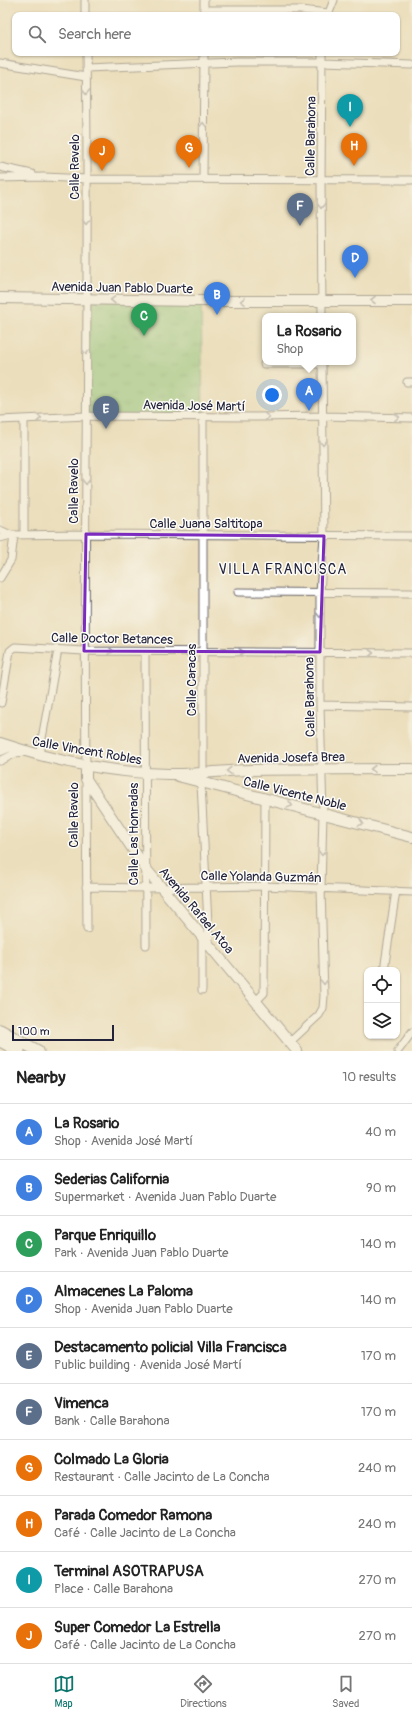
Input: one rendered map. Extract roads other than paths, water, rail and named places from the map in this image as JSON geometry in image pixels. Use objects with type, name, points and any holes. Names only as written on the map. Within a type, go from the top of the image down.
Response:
[{"type":"main road","name":"Avenida Juan Pablo Duarte","points":[[0,298],[86,300],[412,301]]},
{"type":"main road","points":[[0,743],[28,752]]},
{"type":"main road","name":"Calle Vincent Robles","points":[[28,752],[86,765],[145,773],[171,774]]},
{"type":"main road","name":"Calle Ravelo","points":[[86,765],[86,778]]},
{"type":"main road","name":"Avenida Josefa Brea","points":[[171,774],[203,772],[412,769]]},
{"type":"main road","name":"Calle Vicente Noble","points":[[171,774],[412,837]]},
{"type":"main road","name":"Avenida Rafael Atoa","points":[[86,778],[146,869],[297,1051]]},
{"type":"main road","points":[[0,1030],[38,1051]]},
{"type":"main road","points":[[0,1041],[19,1051]]},
{"type":"street","points":[[85,0],[85,12]]},
{"type":"street","points":[[204,0],[204,12],[300,10],[314,12]]},
{"type":"street","points":[[329,12],[334,0]]},
{"type":"street","name":"Calle Ravelo","points":[[86,56],[87,416],[84,651],[86,765]]},
{"type":"street","points":[[203,178],[204,56]]},
{"type":"street","name":"Calle Barahona","points":[[322,56],[322,313]]},
{"type":"street","points":[[86,68],[323,62],[412,65]]},
{"type":"street","points":[[0,63],[86,76]]},
{"type":"street","points":[[0,167],[44,176]]},
{"type":"street","points":[[0,178],[44,176],[87,179],[203,178],[321,181],[412,180]]},
{"type":"street","name":"Calle Barahona","points":[[290,1042],[319,1015],[324,996],[321,888],[323,814],[320,705],[320,593],[324,536],[322,365]]},
{"type":"street","name":"Avenida José Martí","points":[[0,420],[87,416],[323,416],[412,418]]},
{"type":"street","name":"Calle Caracas","points":[[203,416],[203,772],[201,783],[209,944]]},
{"type":"street","points":[[24,419],[24,535]]},
{"type":"street","points":[[0,530],[12,535],[11,560],[0,578]]},
{"type":"street","name":"Calle Juana Saltitopa","points":[[0,538],[12,535],[86,534],[412,536]]},
{"type":"street","points":[[238,592],[412,594]]},
{"type":"street","name":"Calle Doctor Betances","points":[[1,703],[10,651],[12,648],[16,647],[58,650],[145,652],[412,653]]},
{"type":"street","points":[[39,755],[58,650]]},
{"type":"street","name":"Calle Las Honradas","points":[[145,652],[146,945]]},
{"type":"street","points":[[320,705],[412,707]]},
{"type":"street","points":[[0,752],[12,747]]},
{"type":"street","name":"Calle Vincent Robles","points":[[0,761],[16,753],[28,752]]},
{"type":"street","name":"Calle Ravelo","points":[[86,778],[87,929]]},
{"type":"street","points":[[256,1001],[264,993],[265,798]]},
{"type":"street","name":"Calle Yolanda Guzmán","points":[[86,887],[146,888],[264,886],[412,892]]},
{"type":"street","points":[[384,967],[396,891]]},
{"type":"street","points":[[202,935],[202,990]]},
{"type":"street","points":[[398,1051],[412,1032]]},
{"type":"place","name":"Terminal ASOTRAPUSA","points":[[350,127]]},
{"type":"place","name":"Parada Comedor Ramona","points":[[354,166]]},
{"type":"place","name":"Colmado La Gloria","points":[[189,168]]},
{"type":"place","name":"Super Comedor La Estrella","points":[[102,171]]},
{"type":"place","name":"Vimenca","points":[[300,226]]},
{"type":"place","name":"Almacenes La Paloma","points":[[355,278]]},
{"type":"place","name":"Sederias California","points":[[217,315]]},
{"type":"place","name":"Parque Enriquillo","points":[[144,336]]},
{"type":"place","name":"La Rosario","points":[[309,411]]},
{"type":"place","name":"Destacamento policial Villa Francisca","points":[[106,429]]},
{"type":"district","name":"VILLA FRANCISCA","points":[[283,569]]}]
